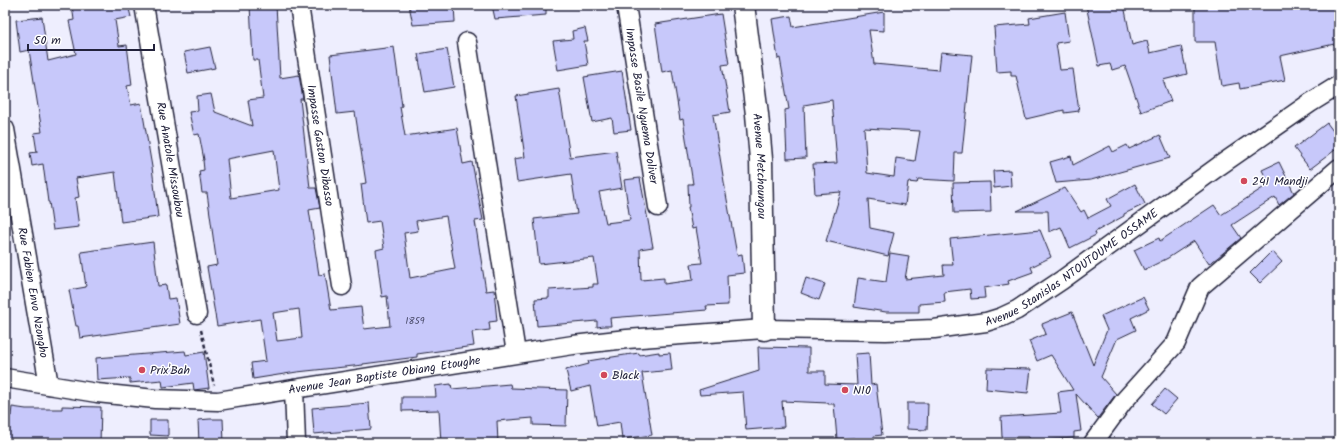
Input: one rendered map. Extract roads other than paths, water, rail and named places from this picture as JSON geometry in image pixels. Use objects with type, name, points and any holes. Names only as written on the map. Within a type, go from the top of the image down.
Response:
[{"type":"main road","name":"Avenue Metchoungou","points":[[747,6],[761,159],[764,329]]},
{"type":"street","name":"Rue Anatole Missoubou","points":[[144,5],[197,314]]},
{"type":"street","name":"Impasse Gaston Dibasso","points":[[299,5],[342,286]]},
{"type":"street","name":"Impasse Basile Nguema Doliver","points":[[626,5],[658,207]]},
{"type":"street","points":[[468,42],[516,353]]},
{"type":"street","name":"Avenue Stanislas NTOUTOUME OSSAME","points":[[764,329],[911,330],[954,327],[1002,318],[1062,280],[1219,166],[1310,103],[1339,85]]},
{"type":"street","name":"Rue Fabien Envo Nzongho","points":[[5,129],[49,385]]},
{"type":"street","points":[[1093,443],[1123,402],[1176,343],[1200,286],[1339,168]]},
{"type":"street","name":"Avenue Jean Baptiste Obiang Etoughe","points":[[5,378],[97,393],[155,399],[218,401],[573,345],[628,339],[764,329]]},
{"type":"street","points":[[294,389],[296,443]]},
{"type":"place","name":"241 Mandji","points":[[1244,181]]},
{"type":"place","name":"Prix'Bah","points":[[142,370]]},
{"type":"place","name":"Black","points":[[604,375]]},
{"type":"place","name":"N10","points":[[845,390]]}]
